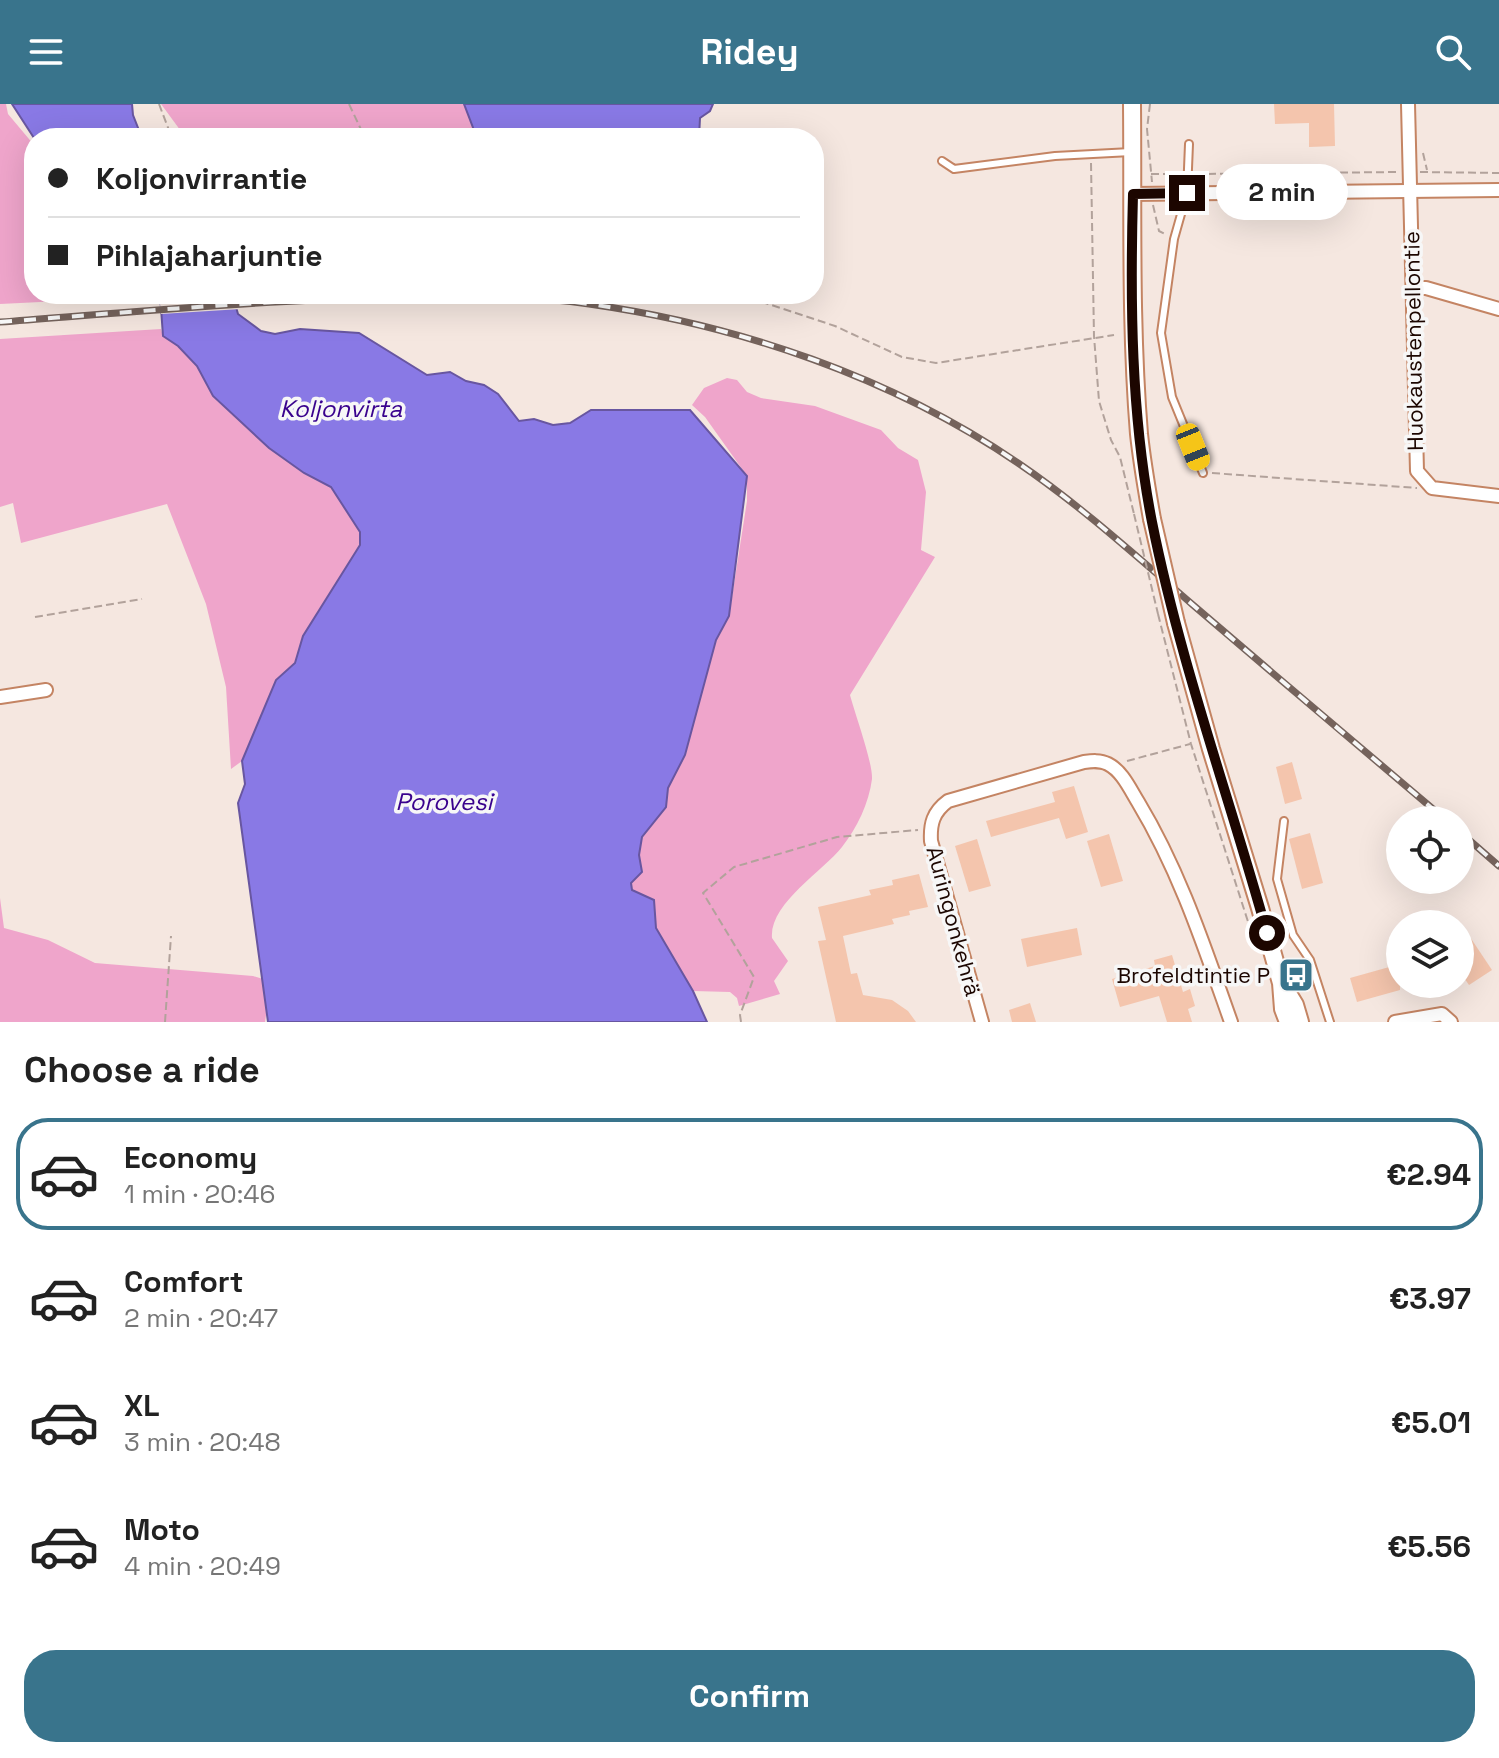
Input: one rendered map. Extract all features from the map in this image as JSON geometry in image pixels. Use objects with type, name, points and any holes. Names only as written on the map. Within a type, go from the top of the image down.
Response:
[{"type":"main road","points":[[1132,104],[1131,284],[1135,372],[1140,438],[1152,519],[1176,623],[1281,983],[1283,1009],[1288,1022]]},
{"type":"main road","points":[[1281,983],[1295,1005],[1300,1022]]},
{"type":"street","name":"Huokaustenpellontie","points":[[1408,104],[1415,462],[1421,478],[1432,488]]},
{"type":"street","points":[[1133,194],[1499,190]]},
{"type":"street","points":[[1413,288],[1426,288],[1499,309]]},
{"type":"street","points":[[1432,488],[1499,496]]},
{"type":"street","points":[[0,697],[46,690]]},
{"type":"street","name":"Auringonkehrä","points":[[982,1022],[931,841],[930,829],[939,808],[948,801],[1084,762],[1097,761],[1110,766]]},
{"type":"street","points":[[1110,766],[1123,777],[1165,847],[1231,1022]]},
{"type":"street","points":[[1395,1022],[1433,1013],[1442,1014],[1451,1022]]},
{"type":"lane","points":[[1189,144],[1190,174],[1174,239],[1161,333],[1172,397],[1203,473]]},
{"type":"lane","points":[[942,161],[954,169],[1133,152]]},
{"type":"lane","points":[[1284,821],[1277,879],[1293,935],[1310,960],[1330,1022]]},
{"type":"path","points":[[159,104],[168,128]]},
{"type":"path","points":[[349,104],[360,128]]},
{"type":"path","points":[[1150,104],[1147,129],[1151,174],[1499,173]]},
{"type":"path","points":[[1091,154],[1094,336],[1099,401],[1111,440],[1120,457],[1191,744],[1253,937]]},
{"type":"path","points":[[1152,194],[1159,231],[1174,239]]},
{"type":"path","points":[[768,304],[835,326],[902,357],[936,363],[1114,335]]},
{"type":"path","points":[[1203,473],[1432,488]]},
{"type":"path","points":[[35,617],[142,599]]},
{"type":"path","points":[[1110,766],[1191,744]]},
{"type":"path","points":[[741,1022],[740,1015],[754,977],[703,893],[734,867],[837,837],[930,829]]},
{"type":"path","points":[[165,1022],[171,936]]},
{"type":"shaded area","points":[[0,104],[6,104],[8,114],[24,133],[24,303],[0,304]]},
{"type":"shaded area","points":[[161,104],[464,104],[473,128],[179,128]]},
{"type":"shaded area","points":[[161,329],[163,336],[178,346],[197,366],[213,396],[269,448],[304,473],[331,487],[360,532],[360,545],[303,636],[295,663],[276,680],[242,761],[231,769],[226,687],[206,604],[167,504],[21,543],[13,503],[0,507],[0,339]]},
{"type":"shaded area","points":[[727,378],[737,380],[747,392],[761,398],[815,406],[881,430],[898,448],[918,460],[926,492],[921,550],[935,557],[850,695],[872,772],[862,815],[842,847],[788,901],[773,925],[772,938],[788,961],[774,981],[780,994],[739,1006],[737,998],[730,992],[693,991],[656,928],[654,900],[632,890],[631,883],[642,872],[639,855],[642,837],[666,807],[668,788],[685,755],[716,640],[729,616],[747,501],[747,476],[705,417],[692,405],[704,388]]},
{"type":"shaded area","points":[[0,898],[4,928],[48,940],[95,963],[263,979],[267,1009],[265,1022],[0,1022]]},
{"type":"water","points":[[12,104],[132,104],[138,128],[28,128]]},
{"type":"water","points":[[464,104],[713,104],[710,111],[700,118],[700,128],[473,128]]},
{"type":"water","name":"Porovesi","points":[[161,304],[235,304],[238,314],[261,331],[275,334],[300,329],[359,333],[427,375],[450,372],[466,381],[484,385],[498,394],[519,421],[534,419],[553,425],[570,423],[591,410],[690,410],[747,476],[729,616],[716,640],[685,755],[668,788],[666,807],[642,837],[639,855],[642,872],[631,883],[632,890],[654,900],[656,928],[693,991],[707,1022],[268,1022],[238,803],[245,784],[242,761],[276,680],[295,663],[303,636],[360,545],[360,532],[331,487],[304,473],[269,448],[213,396],[197,366],[178,346],[163,336]]},
{"type":"pier","points":[[160,304],[240,304],[241,309],[161,314]]},
{"type":"building","points":[[1274,104],[1334,104],[1335,146],[1309,147],[1309,123],[1275,124]]},
{"type":"building","points":[[1292,762],[1302,799],[1285,804],[1276,767]]},
{"type":"building","points":[[1074,786],[1088,832],[1066,839],[1059,818],[991,837],[986,821],[1055,802],[1052,792]]},
{"type":"building","points":[[1310,833],[1323,883],[1302,889],[1289,839]]},
{"type":"building","points":[[1109,834],[1123,881],[1101,887],[1087,841]]},
{"type":"building","points":[[977,839],[991,886],[969,892],[955,846]]},
{"type":"building","points":[[919,874],[928,907],[892,919],[894,924],[843,936],[851,974],[857,973],[863,995],[892,1000],[908,1011],[916,1022],[836,1022],[818,941],[826,940],[818,907],[871,895],[869,890],[893,885],[892,880]]},
{"type":"building","points":[[1077,928],[1082,955],[1027,967],[1021,939]]},
{"type":"building","points":[[1474,943],[1492,970],[1474,982]]},
{"type":"building","points":[[1172,955],[1183,992],[1190,989],[1195,1006],[1188,1009],[1192,1022],[1167,1022],[1159,996],[1120,1007],[1112,979],[1155,966],[1154,960]]},
{"type":"building","points":[[1386,968],[1386,994],[1357,1002],[1350,978]]},
{"type":"building","points":[[1030,1003],[1036,1022],[1012,1022],[1009,1010]]},
{"type":"railway","points":[[0,322],[247,304]]},
{"type":"railway","points":[[589,304],[701,326],[812,359],[866,380],[970,432],[1041,479],[1107,531],[1430,806]]},
{"type":"railway","points":[[1474,844],[1499,866]]},
{"type":"place","name":"Brofeldtintie P","points":[[1296,975]]},
{"type":"route","points":[[1187,193],[1133,194],[1131,284],[1140,438],[1161,565],[1211,749],[1267,933]]},
{"type":"water label","name":"Koljonvirta","points":[[341,409]]}]
